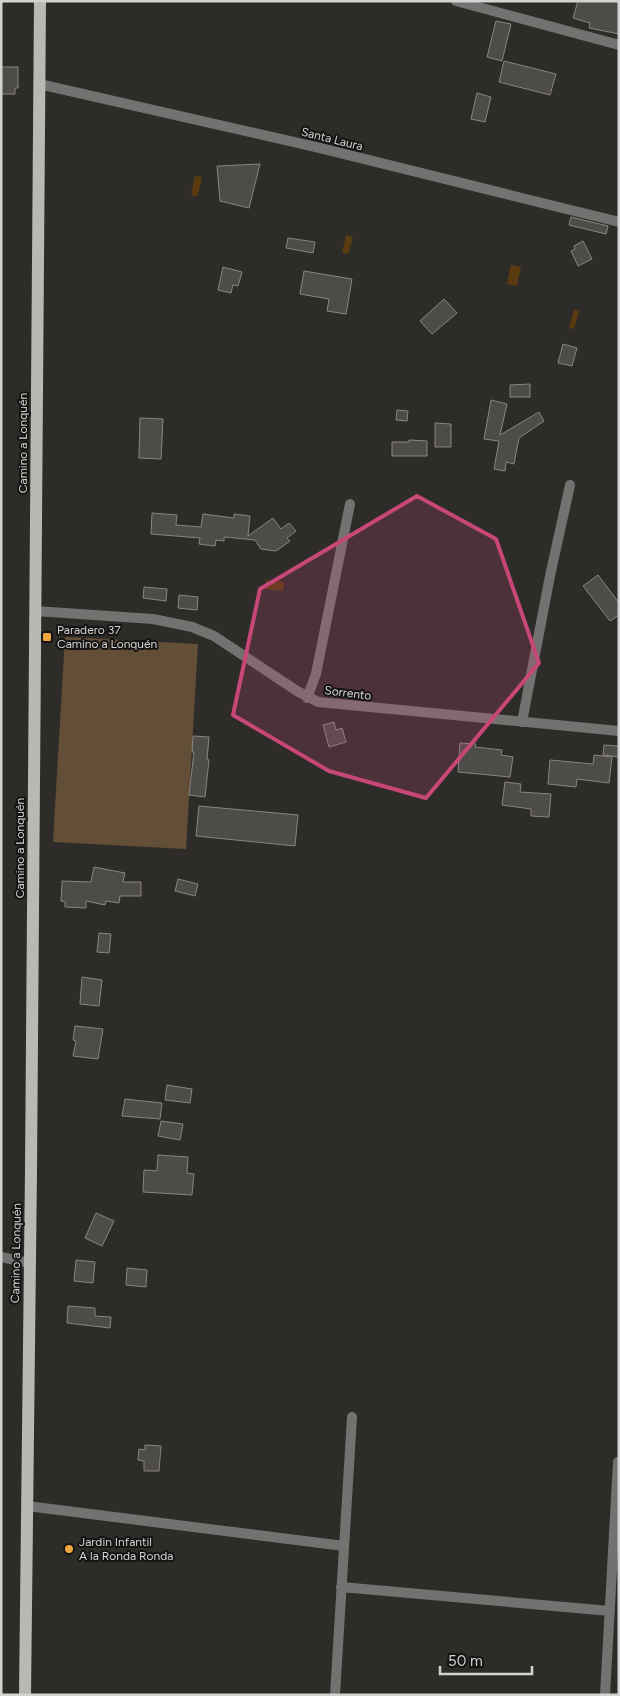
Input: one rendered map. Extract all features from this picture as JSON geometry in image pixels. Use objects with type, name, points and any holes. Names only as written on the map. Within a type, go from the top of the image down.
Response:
[{"type":"main road","name":"Camino a Lonquén","points":[[25,1695],[40,1]]},
{"type":"street","points":[[456,1],[619,45]]},
{"type":"street","name":"Santa Laura","points":[[39,84],[320,148],[619,222]]},
{"type":"street","points":[[522,722],[548,585],[570,485]]},
{"type":"street","points":[[308,698],[316,674],[350,504]]},
{"type":"street","name":"Sorrento","points":[[35,611],[153,619],[192,627],[214,636],[308,698],[328,704],[619,731]]},
{"type":"street","points":[[1,1257],[30,1263]]},
{"type":"street","points":[[335,1695],[352,1417]]},
{"type":"street","points":[[604,1695],[618,1462]]},
{"type":"street","points":[[27,1506],[344,1546]]},
{"type":"street","points":[[341,1587],[610,1610]]},
{"type":"highlighted area","points":[[417,496],[496,539],[539,663],[426,798],[329,771],[233,715],[260,589]]},
{"type":"shaded area","points":[[195,176],[202,177],[198,195],[194,197],[191,193]]},
{"type":"shaded area","points":[[346,235],[353,237],[348,254],[342,253]]},
{"type":"shaded area","points":[[511,265],[521,267],[517,286],[507,284]]},
{"type":"shaded area","points":[[574,310],[579,311],[574,329],[569,328]]},
{"type":"shaded area","points":[[266,580],[284,582],[283,591],[265,589]]},
{"type":"shaded area","points":[[65,637],[198,644],[186,849],[53,842]]},
{"type":"building","points":[[578,1],[619,1],[619,34],[589,28],[590,23],[573,18]]},
{"type":"building","points":[[496,21],[511,24],[502,61],[487,57]]},
{"type":"building","points":[[504,61],[556,74],[550,95],[499,82]]},
{"type":"building","points":[[1,67],[18,67],[18,88],[15,88],[15,94],[1,94]]},
{"type":"building","points":[[477,93],[491,97],[485,122],[471,119]]},
{"type":"building","points":[[260,164],[249,208],[220,201],[217,166]]},
{"type":"building","points":[[571,217],[608,226],[606,234],[569,225]]},
{"type":"building","points":[[288,238],[315,242],[313,253],[286,248]]},
{"type":"building","points":[[583,241],[592,259],[578,266],[571,251],[575,249],[574,246]]},
{"type":"building","points":[[223,267],[242,272],[238,286],[233,285],[231,293],[218,290]]},
{"type":"building","points":[[304,271],[352,279],[346,314],[327,311],[329,299],[300,294]]},
{"type":"building","points":[[444,299],[457,313],[432,334],[420,321]]},
{"type":"building","points":[[563,344],[577,348],[572,366],[558,363]]},
{"type":"building","points":[[530,384],[530,397],[510,397],[510,385]]},
{"type":"building","points":[[491,400],[507,404],[500,435],[539,412],[544,421],[519,438],[514,464],[506,462],[505,471],[494,469],[499,441],[484,439]]},
{"type":"building","points":[[397,410],[408,411],[407,421],[396,420]]},
{"type":"building","points":[[140,418],[163,419],[161,459],[139,458]]},
{"type":"building","points":[[435,423],[451,424],[451,447],[435,447]]},
{"type":"building","points":[[409,440],[427,441],[427,456],[392,456],[392,442],[409,442]]},
{"type":"building","points":[[152,513],[177,515],[176,525],[201,527],[203,514],[234,518],[234,514],[250,516],[248,536],[273,518],[281,529],[289,523],[296,531],[287,538],[290,541],[276,551],[261,549],[255,540],[224,537],[224,541],[216,540],[215,546],[199,544],[200,538],[151,534]]},
{"type":"building","points":[[598,575],[619,603],[619,615],[610,621],[583,586]]},
{"type":"building","points":[[144,587],[167,589],[166,601],[143,598]]},
{"type":"building","points":[[179,595],[198,597],[197,610],[178,608]]},
{"type":"building","points":[[334,722],[336,730],[342,728],[346,742],[329,747],[323,725]]},
{"type":"building","points":[[193,736],[209,737],[207,759],[209,760],[205,797],[189,795],[194,752],[192,752]]},
{"type":"building","points":[[460,743],[476,744],[475,747],[502,750],[501,755],[513,757],[510,777],[458,772]]},
{"type":"building","points":[[604,745],[619,746],[619,757],[603,755]]},
{"type":"building","points":[[594,755],[612,757],[609,783],[577,779],[576,787],[548,784],[550,760],[593,764]]},
{"type":"building","points":[[505,782],[521,784],[520,792],[551,794],[549,817],[531,816],[531,809],[502,805]]},
{"type":"building","points":[[199,806],[298,815],[295,846],[196,836]]},
{"type":"building","points":[[94,867],[125,873],[123,882],[141,882],[141,896],[120,896],[119,903],[106,901],[105,905],[86,901],[86,908],[65,907],[65,902],[61,901],[62,881],[91,882]]},
{"type":"building","points":[[178,879],[198,884],[195,896],[175,891]]},
{"type":"building","points":[[99,933],[111,934],[109,953],[97,952]]},
{"type":"building","points":[[82,977],[102,980],[99,1006],[80,1004]]},
{"type":"building","points":[[75,1026],[103,1029],[98,1059],[73,1056],[76,1041],[73,1040]]},
{"type":"building","points":[[167,1085],[192,1089],[190,1103],[165,1100]]},
{"type":"building","points":[[125,1099],[162,1103],[160,1119],[122,1116]]},
{"type":"building","points":[[161,1121],[183,1124],[180,1140],[158,1136]]},
{"type":"building","points":[[158,1155],[188,1157],[187,1173],[194,1174],[192,1195],[143,1192],[144,1170],[157,1171]]},
{"type":"building","points":[[96,1213],[114,1221],[102,1246],[85,1238]]},
{"type":"building","points":[[76,1260],[95,1262],[93,1283],[74,1281]]},
{"type":"building","points":[[127,1268],[147,1270],[146,1287],[126,1285]]},
{"type":"building","points":[[68,1306],[95,1308],[95,1316],[111,1317],[110,1328],[67,1323]]},
{"type":"building","points":[[145,1445],[161,1446],[159,1471],[144,1471],[144,1461],[138,1460],[139,1449],[145,1450]]},
{"type":"place","name":"Paradero 37 Camino a Lonquén","points":[[47,637]]},
{"type":"place","name":"Jardin Infantil A la Ronda Ronda","points":[[69,1549]]}]
